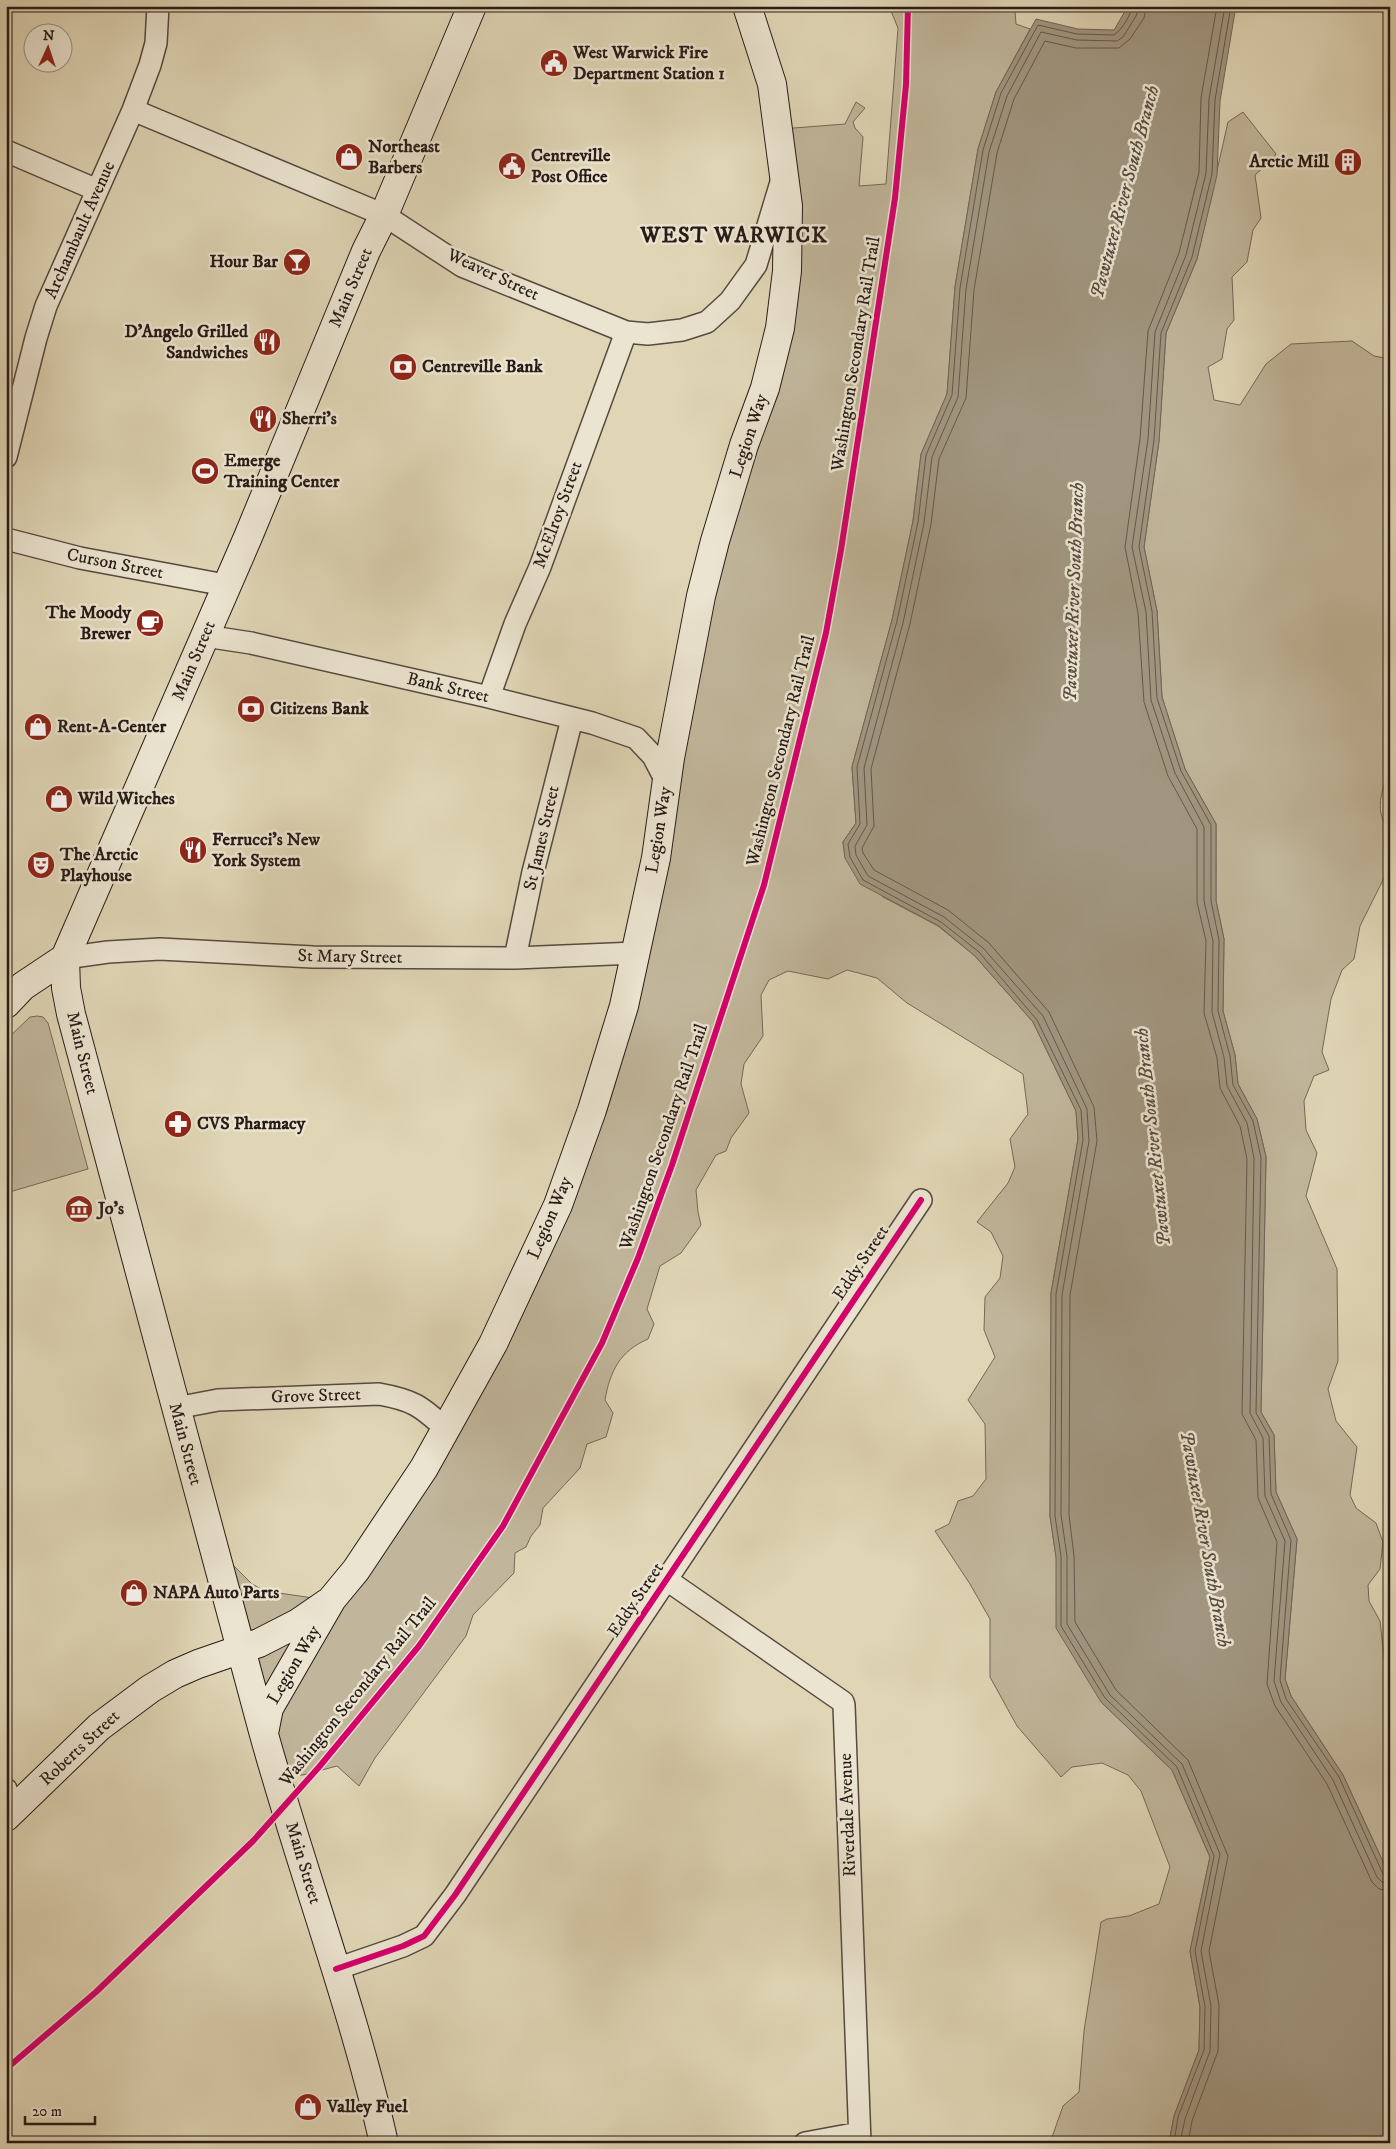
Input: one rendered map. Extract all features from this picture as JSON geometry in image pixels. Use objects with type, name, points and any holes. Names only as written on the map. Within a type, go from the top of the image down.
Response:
[{"type":"main road","name":"Main Street","points":[[384,2143],[370,2078],[298,1849],[241,1650],[72,1014],[66,988],[65,958],[225,586],[248,537],[366,251],[384,215],[472,6]]},
{"type":"main road","name":"Legion Way","points":[[268,1746],[269,1708],[332,1599],[356,1570],[419,1476],[492,1344],[558,1205],[592,1110],[624,1006],[656,858],[686,668],[701,596],[715,541],[744,445],[765,388],[780,328],[787,262],[788,206],[772,84],[747,6]]},
{"type":"main road","points":[[6,1004],[23,986],[65,958]]},
{"type":"main road","name":"Legion Way","points":[[241,1650],[298,1623],[332,1599]]},
{"type":"main road","name":"Roberts Street","points":[[8,1806],[99,1727],[150,1690],[175,1674],[198,1664],[241,1650]]},
{"type":"street","name":"Archambault Avenue","points":[[6,457],[13,401],[46,306],[134,110],[150,66],[156,43],[158,6]]},
{"type":"street","name":"Weaver Street","points":[[134,110],[384,215],[462,266],[626,332],[648,334],[682,330],[706,322],[730,301],[756,265],[783,176]]},
{"type":"street","points":[[6,150],[97,190]]},
{"type":"street","name":"McElroy Street","points":[[488,697],[515,624],[540,566],[626,332]]},
{"type":"street","name":"Curson Street","points":[[6,540],[80,558],[225,586]]},
{"type":"street","name":"Bank Street","points":[[205,636],[251,643],[488,697],[592,723],[636,738],[652,756],[667,783]]},
{"type":"street","name":"St James Street","points":[[515,958],[533,872],[572,719]]},
{"type":"street","name":"St Mary Street","points":[[65,958],[108,952],[160,949],[313,958],[515,958],[636,953]]},
{"type":"street","name":"Eddy Street","points":[[336,1969],[403,1946],[424,1936],[456,1895],[921,1200]]},
{"type":"street","name":"Grove Street","points":[[176,1408],[218,1400],[379,1394],[401,1398],[422,1407],[446,1429]]},
{"type":"street","name":"Riverdale Avenue","points":[[667,1580],[843,1702],[859,2138]]},
{"type":"street","points":[[806,2143],[859,2138]]},
{"type":"shaded area","points":[[889,6],[949,6],[1015,10],[1016,24],[1030,29],[996,92],[978,149],[955,287],[947,394],[921,454],[913,521],[892,620],[852,767],[856,823],[843,842],[845,858],[883,897],[938,926],[975,956],[1033,1022],[1076,1111],[1078,1139],[1051,1293],[1050,1516],[1056,1557],[1101,1702],[1172,1770],[1210,1857],[1190,1951],[1200,2007],[1199,2050],[1174,2116],[1169,2143],[1050,2143],[1063,2106],[1079,2092],[1084,2031],[1101,1922],[1107,1919],[1129,1916],[1159,1904],[1170,1867],[1141,1791],[1128,1775],[1102,1763],[1072,1767],[1061,1777],[1017,1726],[990,1677],[990,1619],[970,1584],[935,1531],[949,1524],[958,1501],[973,1496],[986,1479],[985,1424],[968,1400],[995,1357],[984,1330],[985,1297],[1000,1278],[1003,1256],[991,1232],[977,1222],[1008,1183],[1015,1167],[1010,1139],[1028,1114],[1023,1074],[907,1003],[877,978],[847,970],[828,979],[788,971],[769,980],[761,995],[763,1036],[744,1064],[741,1084],[749,1113],[731,1138],[726,1151],[716,1155],[696,1190],[701,1225],[681,1253],[660,1266],[647,1309],[654,1324],[648,1339],[623,1356],[613,1371],[605,1400],[613,1413],[606,1437],[587,1444],[580,1468],[543,1508],[540,1525],[531,1536],[526,1547],[515,1553],[514,1573],[473,1615],[466,1636],[375,1758],[359,1786],[337,1766],[303,1775],[280,1775],[218,1550],[252,1584],[265,1591],[327,1600],[486,1355],[620,1020],[668,771],[781,329],[781,129],[845,124],[856,102],[865,108],[853,122],[855,128],[863,137],[859,186],[886,184],[898,28]]},
{"type":"shaded area","points":[[1243,112],[1276,154],[1255,175],[1261,218],[1253,230],[1247,262],[1232,277],[1234,320],[1227,329],[1222,359],[1208,367],[1214,400],[1240,405],[1266,364],[1291,344],[1352,341],[1374,356],[1390,359],[1390,769],[1382,793],[1380,809],[1385,823],[1390,830],[1390,866],[1360,926],[1354,959],[1342,970],[1331,999],[1322,1052],[1329,1070],[1314,1076],[1304,1101],[1306,1130],[1317,1153],[1306,1196],[1337,1269],[1338,1361],[1328,1389],[1336,1421],[1357,1447],[1350,1495],[1356,1508],[1376,1523],[1383,1542],[1380,1569],[1368,1585],[1369,1601],[1380,1621],[1390,1711],[1390,1877],[1343,1775],[1291,1696],[1285,1679],[1297,1539],[1276,1492],[1274,1435],[1261,1412],[1266,1157],[1257,1119],[1238,1084],[1235,1055],[1223,1011],[1224,939],[1216,901],[1216,824],[1185,769],[1162,697],[1157,611],[1144,547],[1159,441],[1166,333],[1197,259],[1228,122]]},
{"type":"shaded area","points":[[30,1017],[43,1017],[48,1023],[88,1169],[6,1193],[6,1040]]},
{"type":"water","name":"Pawtuxet River South Branch","points":[[1128,6],[1236,6],[1220,101],[1217,175],[1197,259],[1166,333],[1159,441],[1144,547],[1157,611],[1162,697],[1185,769],[1216,824],[1216,901],[1224,939],[1223,1011],[1235,1055],[1238,1084],[1257,1119],[1266,1157],[1261,1412],[1274,1435],[1276,1492],[1297,1539],[1285,1679],[1291,1696],[1343,1775],[1390,1877],[1390,2143],[1169,2143],[1174,2116],[1199,2050],[1200,2007],[1190,1951],[1210,1857],[1172,1770],[1101,1702],[1056,1628],[1056,1557],[1050,1516],[1051,1293],[1078,1139],[1076,1111],[1033,1022],[975,956],[939,926],[860,884],[845,858],[843,842],[856,823],[852,767],[892,620],[913,521],[921,454],[947,394],[955,287],[978,149],[996,92],[1036,19],[1078,29],[1114,30]]},
{"type":"marked path","points":[[6,998],[11,999]]},
{"type":"cycle path","name":"Washington Secondary Rail Trail","points":[[6,2069],[96,1992],[253,1841],[319,1767],[419,1646],[503,1526],[602,1343],[638,1258],[672,1165],[764,885],[826,633],[841,550],[895,198],[906,85],[908,6]]},
{"type":"cycle path","points":[[336,1969],[403,1946],[424,1936],[455,1895],[921,1200]]},
{"type":"place","name":"West Warwick Fire Department Station 1","points":[[554,63]]},
{"type":"place","name":"Northeast Barbers","points":[[349,157]]},
{"type":"place","name":"Arctic Mill","points":[[1348,162]]},
{"type":"place","name":"Centreville Post Office","points":[[512,166]]},
{"type":"place","name":"Hour Bar","points":[[297,262]]},
{"type":"place","name":"D'Angelo Grilled Sandwiches","points":[[267,342]]},
{"type":"place","name":"Centreville Bank","points":[[403,367]]},
{"type":"place","name":"Sherri's","points":[[263,419]]},
{"type":"place","name":"Emerge Training Center","points":[[205,471]]},
{"type":"place","name":"The Moody Brewer","points":[[150,623]]},
{"type":"place","name":"Citizens Bank","points":[[251,709]]},
{"type":"place","name":"Rent-A-Center","points":[[38,727]]},
{"type":"place","name":"Wild Witches","points":[[59,799]]},
{"type":"place","name":"Ferrucci's New York System","points":[[193,850]]},
{"type":"place","name":"The Arctic Playhouse","points":[[41,865]]},
{"type":"place","name":"CVS Pharmacy","points":[[178,1124]]},
{"type":"place","name":"Jo's","points":[[79,1209]]},
{"type":"place","name":"NAPA Auto Parts","points":[[134,1593]]},
{"type":"place","name":"Valley Fuel","points":[[308,2107]]},
{"type":"district","name":"WEST WARWICK","points":[[734,235]]}]
